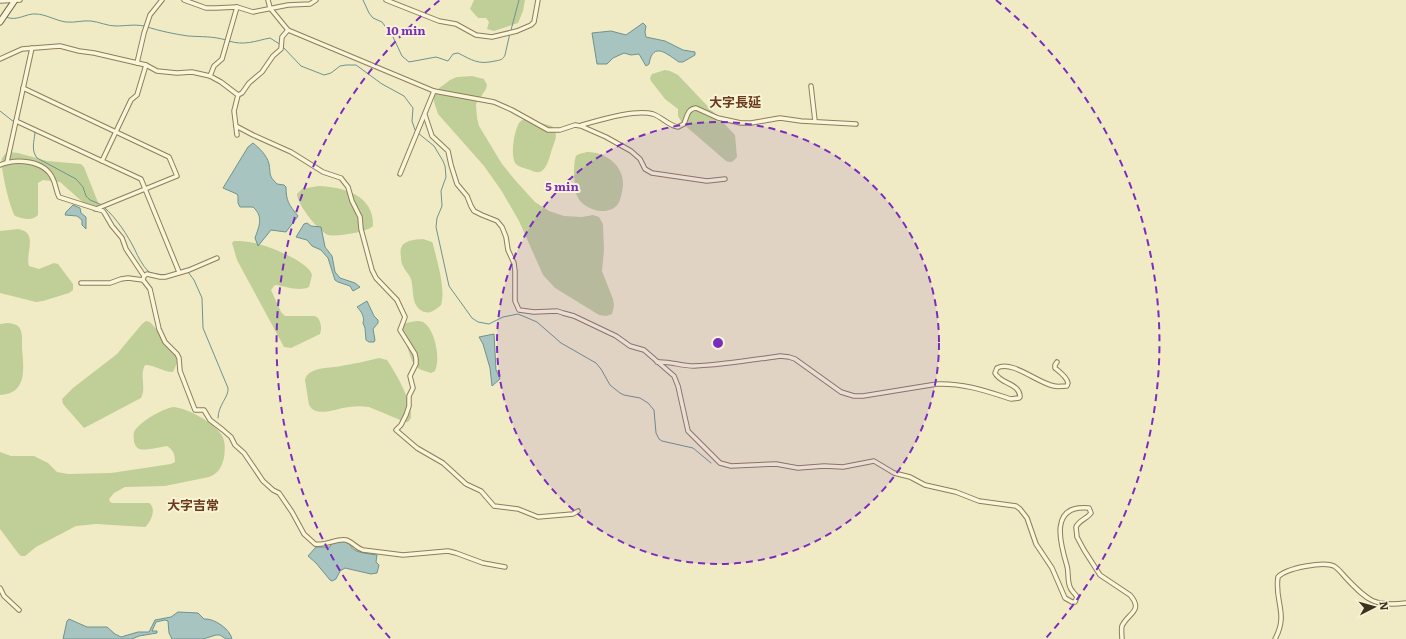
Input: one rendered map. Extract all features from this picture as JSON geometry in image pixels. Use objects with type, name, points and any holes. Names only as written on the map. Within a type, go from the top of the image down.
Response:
[{"type":"street","points":[[0,22],[15,0]]},
{"type":"street","points":[[0,1],[20,0]]},
{"type":"street","points":[[137,63],[150,15],[162,0]]},
{"type":"street","points":[[184,0],[206,8],[237,6],[253,12],[270,8],[310,4],[316,0]]},
{"type":"street","points":[[268,0],[270,8],[288,30],[434,91],[494,102],[548,130],[560,130],[576,125],[581,126],[601,134],[631,151],[640,159],[647,170],[707,181],[725,179]]},
{"type":"street","points":[[386,0],[439,21],[456,24],[476,35],[482,36],[502,35],[531,25],[534,22],[538,0]]},
{"type":"street","points":[[210,76],[214,66],[222,59],[237,6]]},
{"type":"street","points":[[238,94],[242,93],[249,83],[262,72],[273,56],[281,48],[282,37],[288,30]]},
{"type":"street","points":[[0,59],[22,49],[60,46],[146,65],[157,70],[177,73],[192,72],[210,76],[238,94]]},
{"type":"street","points":[[7,162],[32,48]]},
{"type":"street","points":[[102,161],[131,100],[137,95],[146,65]]},
{"type":"street","points":[[811,86],[815,121]]},
{"type":"street","points":[[23,88],[169,157],[177,176],[96,210]]},
{"type":"street","points":[[400,174],[434,91]]},
{"type":"street","points":[[237,135],[234,111],[238,94]]},
{"type":"street","points":[[581,126],[640,113],[654,114],[671,125],[678,127],[684,124],[688,112],[693,108],[718,118],[741,123],[780,118],[793,121],[856,124]]},
{"type":"street","points":[[425,115],[432,136],[448,151],[458,184],[467,196],[471,206],[478,213],[497,221],[502,227],[514,267],[515,296],[519,310],[534,312],[557,311],[574,316],[616,336],[630,346],[644,350],[674,376],[688,431],[720,463],[731,466],[765,464],[798,468],[824,466],[843,467],[874,461],[894,473],[910,477],[925,485],[956,492],[980,501],[1016,506],[1027,518],[1036,544],[1052,568],[1066,598],[1072,602],[1075,602],[1077,597],[1070,589],[1060,538],[1061,524],[1065,516],[1072,511],[1089,508],[1091,513],[1090,515],[1081,521],[1076,527],[1077,537],[1100,575],[1130,595],[1135,604],[1136,608],[1121,628],[1122,639]]},
{"type":"street","points":[[16,121],[141,179],[179,272]]},
{"type":"street","points":[[236,126],[291,152],[323,172],[341,178],[348,187],[360,217],[361,229],[372,270],[376,278],[397,300],[402,308],[405,317],[400,330],[415,354],[416,359],[416,364],[410,376],[413,388],[409,396],[408,410],[401,425],[396,430],[417,448],[442,463],[466,484],[482,491],[494,506],[518,509],[538,518],[573,514],[578,511]]},
{"type":"street","points":[[0,165],[7,162],[23,161],[35,163],[46,169],[53,178],[59,197],[105,214],[112,226],[122,238],[126,249],[150,289],[159,329],[166,342],[179,358],[180,371],[195,410],[204,410],[210,420],[231,437],[235,445],[244,453],[262,481],[279,493],[292,512],[304,534],[315,544],[325,544],[347,540],[363,550],[395,555],[448,551],[483,563],[505,567]]},
{"type":"street","points":[[81,283],[110,283],[121,279],[143,278],[148,274],[165,277],[189,270],[217,258]]},
{"type":"street","points":[[657,362],[671,362],[685,366],[712,365],[789,356],[841,392],[854,396],[883,394],[937,384],[949,384],[981,389],[1011,399],[1019,398],[1019,391],[1015,387],[998,378],[995,373],[996,368],[1008,367],[1053,386],[1067,386],[1068,381],[1055,368],[1057,362]]},
{"type":"street","points":[[1275,639],[1282,622],[1278,577],[1285,572],[1295,569],[1324,565],[1334,566],[1366,598],[1376,603],[1385,605],[1406,603]]},
{"type":"street","points":[[0,588],[4,596],[19,610]]},
{"type":"green space","points":[[474,0],[525,0],[523,11],[518,23],[494,31],[487,29],[489,22],[486,18],[478,18],[470,9]]},
{"type":"green space","points":[[665,70],[678,75],[735,135],[737,157],[733,161],[726,161],[682,123],[678,116],[678,109],[665,99],[650,78],[652,74]]},
{"type":"green space","points":[[472,76],[484,79],[487,85],[476,104],[479,126],[502,164],[515,180],[535,202],[549,211],[564,216],[582,217],[593,215],[599,217],[603,224],[604,250],[602,271],[613,299],[614,306],[612,314],[606,316],[599,315],[555,288],[543,275],[519,221],[501,190],[484,166],[438,114],[434,102],[434,95],[438,89],[450,80],[457,77]]},
{"type":"green space","points":[[524,119],[552,126],[556,134],[548,162],[544,169],[539,172],[534,172],[520,167],[514,161],[513,145],[515,133],[519,123]]},
{"type":"green space","points":[[10,152],[47,161],[81,164],[84,167],[99,205],[99,211],[94,212],[60,182],[43,180],[38,183],[38,215],[30,219],[15,216],[2,170],[2,158],[6,153]]},
{"type":"green space","points":[[587,152],[603,155],[615,164],[619,170],[622,176],[623,184],[620,200],[616,207],[601,211],[592,209],[580,201],[575,191],[575,160],[577,155]]},
{"type":"green space","points":[[318,186],[338,188],[356,195],[363,200],[372,215],[373,226],[359,232],[344,235],[328,235],[314,223],[304,210],[300,204],[297,194],[302,189]]},
{"type":"green space","points":[[18,229],[28,234],[30,239],[29,266],[39,269],[54,263],[58,264],[73,284],[73,290],[69,293],[36,302],[0,293],[0,231]]},
{"type":"green space","points":[[423,239],[432,242],[433,244],[442,283],[441,305],[437,309],[428,312],[422,311],[416,305],[414,301],[411,279],[401,260],[401,248],[406,242]]},
{"type":"green space","points":[[234,241],[256,243],[274,249],[298,261],[310,270],[312,275],[309,287],[296,289],[275,285],[271,290],[281,312],[285,316],[315,316],[318,318],[321,326],[320,334],[291,348],[284,347],[237,260],[232,243]]},
{"type":"green space","points":[[146,321],[150,322],[175,350],[177,363],[173,372],[145,365],[143,369],[143,394],[141,398],[84,428],[63,404],[62,399],[73,388],[117,354]]},
{"type":"green space","points":[[417,321],[423,322],[434,337],[437,352],[437,366],[435,371],[431,373],[419,369],[412,361],[401,329],[405,324]]},
{"type":"green space","points":[[7,323],[16,325],[19,327],[21,332],[23,372],[22,379],[15,390],[9,394],[0,395],[0,324]]},
{"type":"green space","points":[[379,358],[387,360],[407,396],[411,412],[411,418],[408,422],[369,407],[359,406],[320,412],[312,409],[309,405],[305,380],[307,375],[320,369]]},
{"type":"green space","points":[[173,407],[199,416],[217,429],[221,434],[225,449],[222,465],[217,472],[209,477],[165,486],[125,487],[114,493],[109,499],[110,502],[149,503],[151,505],[153,508],[152,515],[145,527],[96,524],[76,526],[36,547],[25,556],[21,556],[18,553],[0,529],[0,452],[11,456],[34,456],[48,463],[57,472],[68,474],[111,473],[171,464],[175,462],[174,454],[167,446],[139,449],[134,443],[134,432],[146,420],[157,413]]},
{"type":"water","points":[[643,23],[646,26],[646,37],[665,41],[683,50],[695,52],[695,55],[683,62],[679,62],[666,53],[657,51],[651,57],[649,64],[646,66],[639,54],[631,55],[624,53],[613,58],[607,64],[597,64],[592,33],[611,31],[626,35]]},
{"type":"water","points":[[253,143],[265,155],[269,164],[272,179],[277,184],[284,185],[286,187],[289,203],[298,216],[286,232],[271,230],[258,246],[255,238],[260,222],[259,214],[253,207],[240,207],[237,194],[223,188],[248,147]]},
{"type":"water","points":[[73,205],[80,208],[81,213],[86,217],[86,229],[82,225],[82,220],[77,216],[65,215]]},
{"type":"water","points":[[307,223],[311,226],[321,227],[325,247],[332,256],[335,272],[340,278],[355,283],[360,287],[353,291],[350,286],[335,280],[328,258],[321,250],[312,246],[307,240],[296,237],[304,224]]},
{"type":"water","points":[[367,301],[374,316],[378,320],[378,323],[373,329],[374,342],[369,342],[366,340],[363,316],[357,307]]},
{"type":"water","points":[[494,334],[496,370],[500,379],[492,386],[490,368],[483,344],[479,337]]},
{"type":"water","points":[[345,541],[357,551],[377,555],[376,562],[379,565],[377,573],[371,574],[345,568],[340,571],[336,579],[332,581],[308,556],[316,547],[330,547],[331,543]]},
{"type":"water","points":[[178,612],[198,613],[204,619],[217,622],[225,628],[231,635],[232,639],[226,639],[220,635],[216,635],[203,639],[172,639],[169,633],[168,621],[165,620],[156,622],[152,631],[157,631],[157,633],[139,636],[132,639],[63,639],[67,621],[69,619],[87,627],[107,627],[121,637],[138,632],[149,632],[155,620],[171,617]]},
{"type":"waterway","points":[[363,0],[369,13],[373,18],[382,22],[393,37],[402,56],[409,62],[436,57],[448,61],[453,54],[458,53],[471,60],[480,62],[500,60],[505,55],[510,33]]},
{"type":"waterway","points":[[511,30],[519,0]]},
{"type":"waterway","points":[[6,17],[18,18],[36,14],[66,22],[88,21],[113,26],[144,26]]},
{"type":"waterway","points":[[147,27],[188,36],[212,37],[226,40]]},
{"type":"waterway","points":[[229,41],[245,43],[270,38],[281,45]]},
{"type":"waterway","points":[[283,47],[301,66],[324,75],[331,73],[340,66],[356,65],[382,84],[404,96],[413,108],[412,121],[415,130]]},
{"type":"waterway","points":[[0,111],[14,122]]},
{"type":"waterway","points":[[17,123],[23,126]]},
{"type":"waterway","points":[[33,131],[35,133],[33,149],[37,158],[76,179],[83,187],[86,196],[90,200],[102,205]]},
{"type":"waterway","points":[[418,133],[434,146],[445,166],[446,177],[441,191],[442,206],[437,218],[436,227],[449,286],[472,318],[478,322],[489,324],[503,317],[518,314],[537,322],[561,343],[596,363],[610,385],[620,393],[640,398],[648,403],[654,410],[656,433],[659,439],[693,448],[711,463]]},
{"type":"waterway","points":[[104,207],[129,238],[146,269],[152,273],[166,275]]},
{"type":"waterway","points":[[188,272],[194,280],[202,298],[203,328],[228,388],[227,395],[218,413],[218,418]]},
{"type":"district","name":"大字長延","points":[[735,102]]},
{"type":"district","name":"大字吉常","points":[[193,505]]}]
